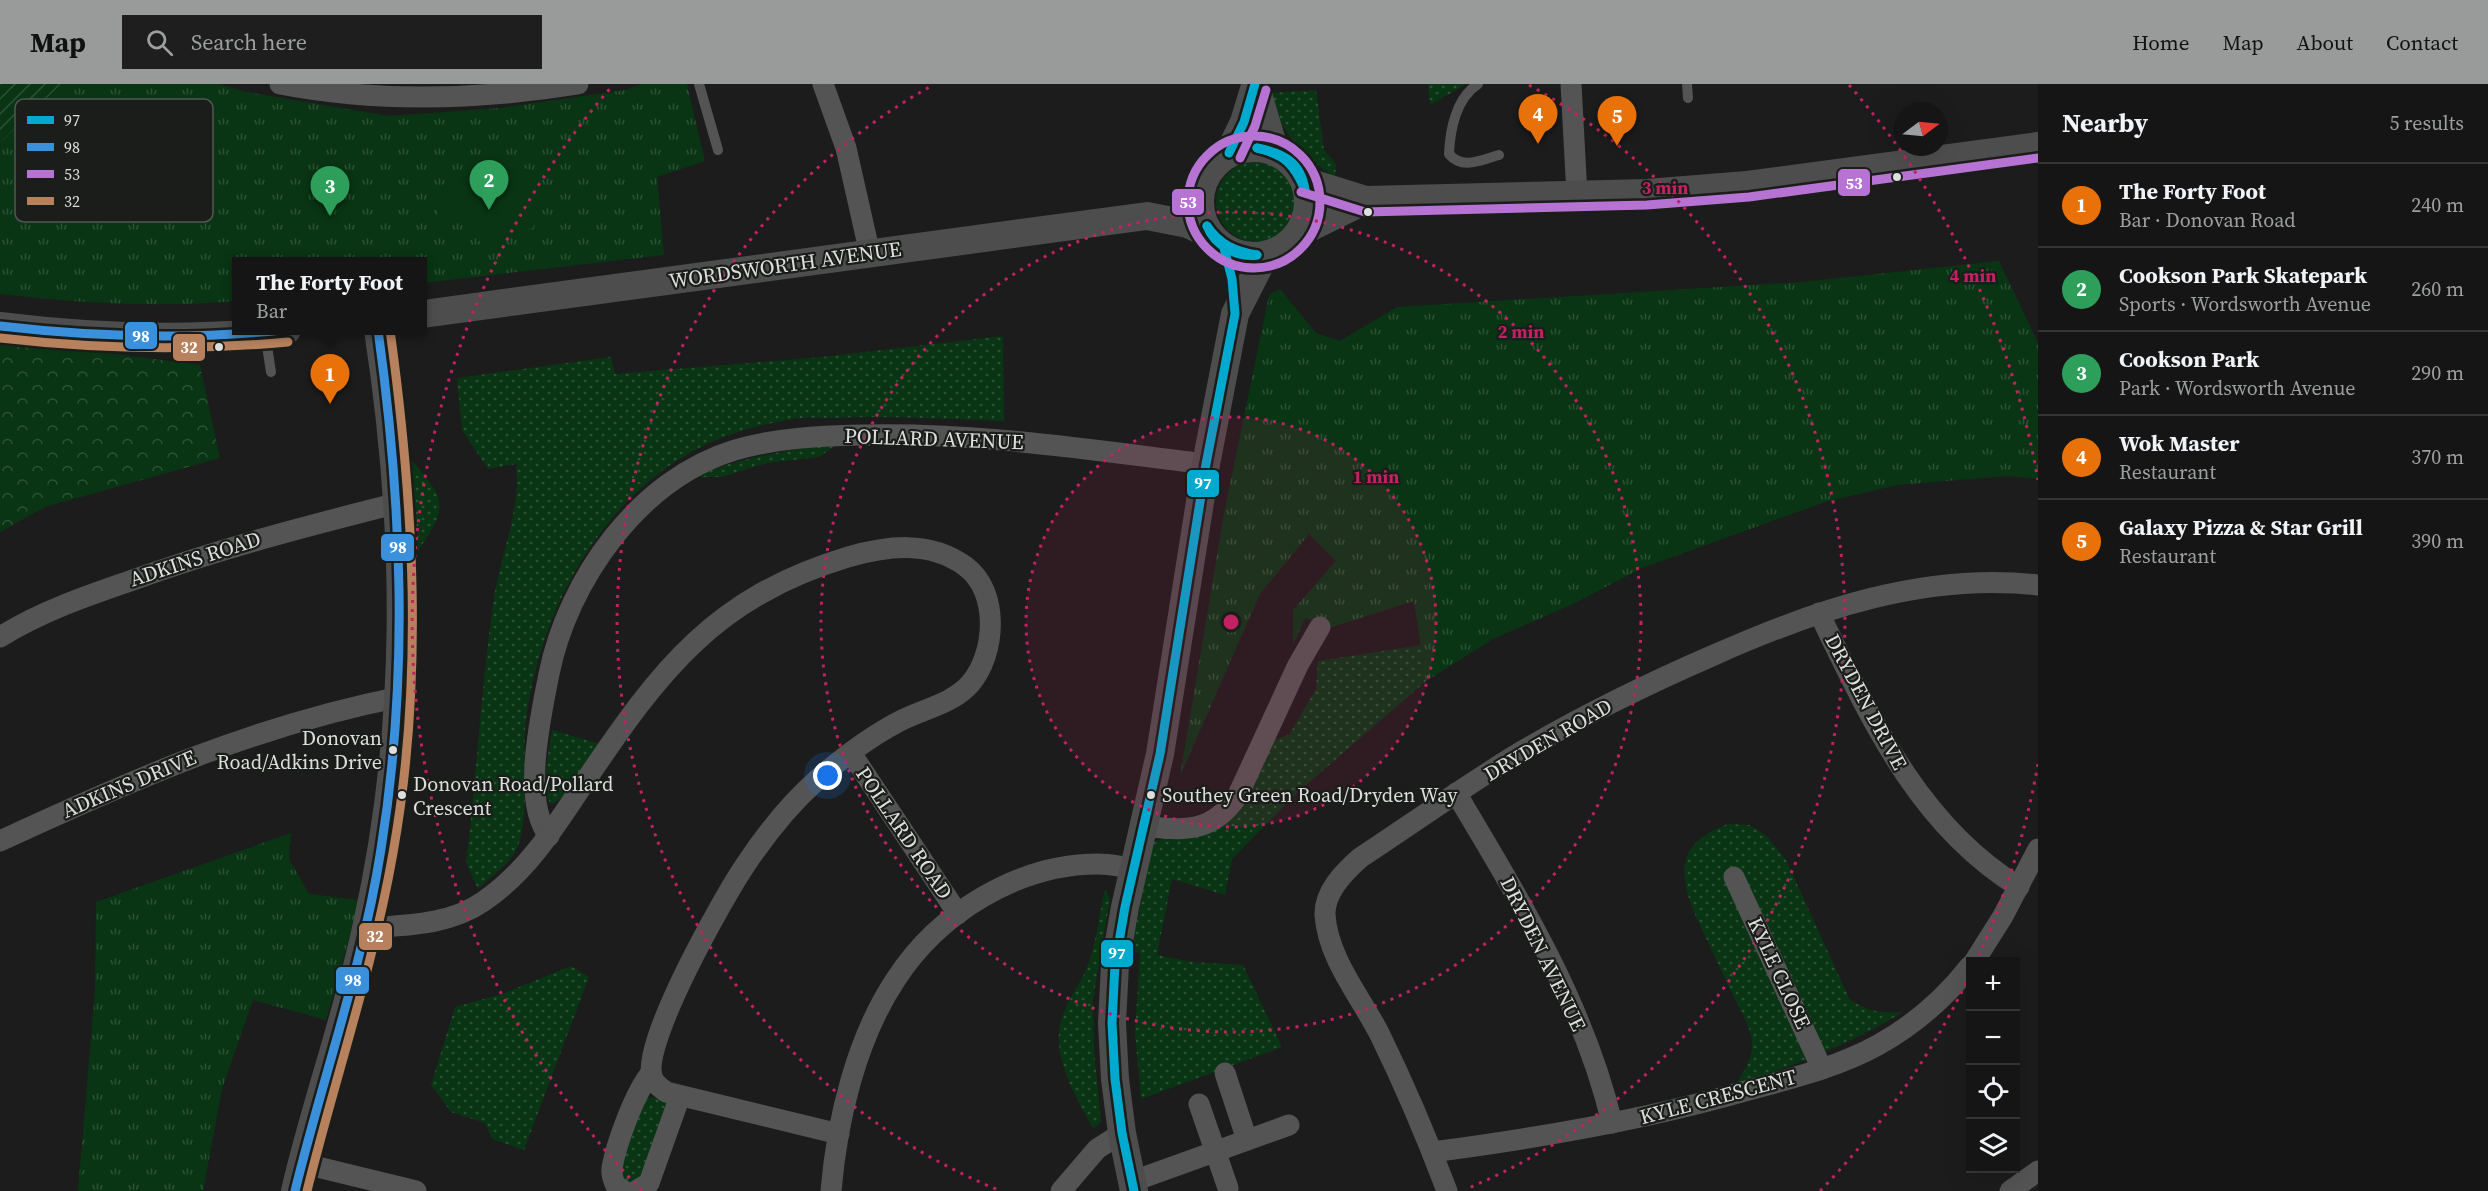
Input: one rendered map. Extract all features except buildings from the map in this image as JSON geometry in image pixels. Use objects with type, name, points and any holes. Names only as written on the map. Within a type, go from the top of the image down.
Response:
[{"type":"street","points":[[280,84],[376,96],[435,98],[500,95],[578,84]]},
{"type":"street","points":[[823,84],[846,148],[870,254]]},
{"type":"street","points":[[1571,84],[1577,195]]},
{"type":"street","points":[[1255,85],[1275,152]]},
{"type":"street","points":[[1229,153],[1244,122],[1255,85]]},
{"type":"street","points":[[1305,181],[1366,200],[1577,195],[1747,184],[2038,146]]},
{"type":"street","points":[[1289,1125],[1215,1152],[1133,1186],[1122,1133],[1115,1079],[1113,988],[1125,907],[1179,643],[1206,464],[1235,314],[1232,279],[1218,241],[1203,221],[1200,206],[1201,190],[1206,176],[1216,163],[1229,153],[1252,148],[1275,152],[1290,161],[1305,181],[1308,208],[1299,233]]},
{"type":"street","name":"WORDSWORTH AVENUE","points":[[1147,216],[1178,199],[1206,176]]},
{"type":"street","points":[[1218,241],[1244,255],[1265,255],[1278,251],[1299,233],[1366,200]]},
{"type":"street","name":"WORDSWORTH AVENUE","points":[[427,313],[1147,216],[1188,224],[1218,241]]},
{"type":"street","points":[[1235,314],[1265,255]]},
{"type":"street","points":[[0,326],[128,338],[232,335]]},
{"type":"street","points":[[295,1191],[301,1162],[367,928],[384,841],[394,770],[400,697],[402,561],[398,503],[379,335]]},
{"type":"street","name":"POLLARD AVENUE","points":[[549,836],[541,826],[536,796],[536,759],[552,657],[566,616],[583,581],[606,546],[634,514],[657,494],[699,466],[734,450],[778,442],[828,436],[910,434],[1054,444],[1206,464]]},
{"type":"street","name":"ADKINS ROAD","points":[[0,637],[20,625],[94,593],[184,561],[274,534],[398,503]]},
{"type":"street","points":[[367,928],[432,922],[458,915],[484,902],[515,875],[549,836],[648,693],[690,644],[723,616],[773,586],[829,563],[870,551],[912,547],[930,549],[951,557],[969,568],[988,603],[991,625],[988,645],[981,666],[970,683],[955,696],[902,720],[851,753],[818,779],[780,819],[743,868],[685,973],[666,1016],[653,1056],[651,1073],[642,1084],[632,1107],[612,1168],[616,1186],[624,1191]]},
{"type":"street","name":"DRYDEN ROAD","points":[[1447,1191],[1380,1034],[1333,949],[1325,912],[1334,887],[1343,874],[1360,858],[1520,753],[1621,698],[1752,638],[1819,613],[1875,597],[1970,582],[2038,585]]},
{"type":"street","name":"DRYDEN DRIVE","points":[[1819,613],[1890,753],[1925,803],[1959,841],[1991,870],[2019,887]]},
{"type":"street","points":[[1143,826],[1191,829],[1209,822],[1229,809],[1239,795],[1298,665],[1320,627]]},
{"type":"street","name":"ADKINS DRIVE","points":[[0,842],[133,780],[207,751],[335,710],[400,697]]},
{"type":"street","name":"POLLARD ROAD","points":[[851,753],[958,914]]},
{"type":"street","name":"DRYDEN AVENUE","points":[[1456,793],[1521,904],[1555,969],[1581,1027],[1605,1092],[1612,1124]]},
{"type":"street","points":[[1977,957],[2019,887],[2038,849]]},
{"type":"street","points":[[831,1191],[839,1134],[854,1074],[874,1019],[896,978],[926,940],[958,914],[992,891],[1029,875],[1068,866],[1099,864],[1134,868]]},
{"type":"street","name":"KYLE CLOSE","points":[[1734,877],[1822,1069]]},
{"type":"street","name":"KYLE CRESCENT","points":[[1432,1152],[1533,1139],[1688,1108],[1822,1069],[1879,1044],[1917,1019],[1941,1000],[1966,972]]},
{"type":"street","points":[[651,1073],[657,1085],[666,1092],[839,1134]]},
{"type":"street","points":[[1225,1073],[1247,1140]]},
{"type":"street","points":[[636,1191],[649,1183],[680,1096]]},
{"type":"street","points":[[1199,1104],[1228,1188]]},
{"type":"street","points":[[1061,1191],[1097,1149],[1122,1133]]},
{"type":"street","points":[[301,1162],[416,1191]]},
{"type":"street","points":[[2010,1191],[2038,1171]]},
{"type":"lane","points":[[699,84],[718,150]]},
{"type":"lane","points":[[1478,84],[1461,103],[1450,135],[1449,154],[1455,162],[1463,164],[1498,155]]},
{"type":"lane","points":[[1687,84],[1688,98]]},
{"type":"lane","points":[[271,372],[276,335]]},
{"type":"green space","points":[[0,84],[61,84],[45,99],[15,99],[15,128],[0,143]]},
{"type":"green space","points":[[61,84],[219,84],[247,92],[389,116],[500,108],[625,90],[642,84],[687,84],[705,161],[657,177],[664,255],[427,283],[427,257],[232,257],[232,301],[177,304],[118,303],[0,294],[0,143],[15,128],[15,222],[213,222],[213,99],[45,99]]},
{"type":"green space","points":[[1428,84],[1466,84],[1430,105]]},
{"type":"green space","points":[[1316,90],[1324,150],[1336,164],[1335,178],[1312,160],[1294,141],[1280,120],[1269,93]]},
{"type":"green space","points":[[506,162],[527,169],[541,186],[544,185],[533,228],[483,244],[458,221],[453,222],[445,238],[435,200],[476,171]]},
{"type":"green space","points":[[1256,162],[1271,165],[1284,174],[1293,187],[1296,202],[1293,217],[1284,230],[1271,239],[1256,242],[1241,239],[1228,230],[1219,217],[1216,202],[1219,187],[1228,174],[1241,165]]},
{"type":"green space","points":[[1999,261],[2038,343],[2038,479],[2008,476],[1897,485],[1825,502],[1642,568],[1575,603],[1493,639],[1426,681],[1414,601],[1329,628],[1305,618],[1293,645],[1293,610],[1336,561],[1309,534],[1260,594],[1180,776],[1224,514],[1269,295],[1280,289],[1316,333],[1340,341],[1397,307],[1802,282]]},
{"type":"green space","points":[[1003,336],[1004,421],[896,417],[809,418],[762,425],[721,438],[681,458],[645,485],[614,516],[587,552],[564,592],[547,633],[534,676],[526,720],[523,826],[519,841],[510,859],[478,889],[466,863],[494,598],[513,515],[517,481],[516,464],[488,469],[462,430],[457,378],[611,357],[615,374],[822,357]]},
{"type":"green space","points":[[0,339],[200,365],[220,458],[45,507],[0,532]]},
{"type":"green space","points":[[839,443],[819,457],[767,463],[721,477],[694,477],[747,459]]},
{"type":"green space","points":[[403,450],[429,481],[436,492],[439,503],[439,513],[434,525],[412,559]]},
{"type":"green space","points":[[1422,645],[1426,681],[1298,792],[1232,859],[1225,895],[1172,879],[1157,955],[1192,962],[1243,965],[1282,1047],[1141,1099],[1135,1033],[1140,953],[1131,951],[1153,842],[1166,838],[1183,839],[1212,831],[1272,740],[1289,735],[1316,689],[1318,661]]},
{"type":"green space","points":[[552,730],[600,744],[571,787],[558,801],[551,804],[546,789],[546,779]]},
{"type":"green space","points":[[1728,824],[1749,825],[1766,835],[1786,860],[1850,1000],[1875,1011],[1903,1012],[1862,1035],[1821,1053],[1735,1085],[1751,1055],[1751,1034],[1698,920],[1686,887],[1684,872],[1687,858],[1694,845],[1708,834]]},
{"type":"green space","points":[[291,833],[289,859],[309,894],[360,900],[326,1020],[253,1000],[222,1089],[203,1191],[78,1191],[95,990],[96,902]]},
{"type":"green space","points":[[1105,889],[1110,899],[1093,999],[1094,1051],[1101,1122],[1093,1129],[1065,1072],[1059,1042],[1064,1012],[1089,961]]},
{"type":"green space","points":[[571,966],[589,977],[524,1150],[492,1139],[485,1123],[451,1112],[431,1085],[455,1007],[502,994]]},
{"type":"green space","points":[[648,1097],[664,1099],[669,1104],[646,1176],[629,1183],[622,1180],[619,1169],[641,1104]]},
{"type":"transit line","name":"97","points":[[1229,153],[1244,122],[1255,84]]},
{"type":"transit line","name":"53","points":[[1240,158],[1255,126],[1266,90]]},
{"type":"transit line","name":"53","points":[[1254,136],[1279,141],[1301,155],[1315,177],[1320,202],[1315,227],[1301,249],[1279,263],[1254,268],[1229,263],[1207,249],[1193,227],[1188,202],[1193,177],[1207,155],[1229,141],[1254,136]]},
{"type":"transit line","name":"97","points":[[1257,148],[1289,160],[1299,172],[1305,190]]},
{"type":"transit line","name":"97","points":[[1257,148],[1275,154],[1287,162],[1297,173],[1305,190]]},
{"type":"transit line","name":"53","points":[[1301,192],[1365,212],[1647,205],[1749,197],[2038,158]]},
{"type":"transit line","name":"97","points":[[1207,226],[1217,238],[1229,246],[1257,255]]},
{"type":"transit line","name":"97","points":[[1207,226],[1215,239],[1227,249],[1242,254],[1257,255]]},
{"type":"transit line","name":"97","points":[[1134,1191],[1122,1133],[1115,1079],[1112,1023],[1115,965],[1125,907],[1160,754],[1206,464],[1235,314],[1232,279],[1224,248]]},
{"type":"transit line","name":"98","points":[[0,326],[105,335],[232,334]]},
{"type":"transit line","name":"98","points":[[295,1191],[364,935],[381,849],[390,784],[396,719],[399,590],[393,460],[379,335]]},
{"type":"transit line","name":"32","points":[[307,1191],[375,938],[385,896],[403,788],[409,723],[412,592],[405,461],[391,335]]},
{"type":"transit line","name":"32","points":[[0,338],[72,345],[144,348],[216,347],[288,342]]},
{"type":"place","name":"Wok Master","points":[[1538,144]]},
{"type":"place","name":"Galaxy Pizza & Star Grill","points":[[1617,146]]},
{"type":"place","name":"Cookson Park Skatepark","points":[[489,210]]},
{"type":"place","name":"Cookson Park","points":[[330,216]]},
{"type":"place","name":"The Forty Foot","points":[[330,404]]},
{"type":"place","name":"Donovan Road/Adkins Drive","points":[[393,750]]},
{"type":"place","name":"Donovan Road/Pollard Crescent","points":[[402,795]]},
{"type":"place","name":"Southey Green Road/Dryden Way","points":[[1151,795]]}]
